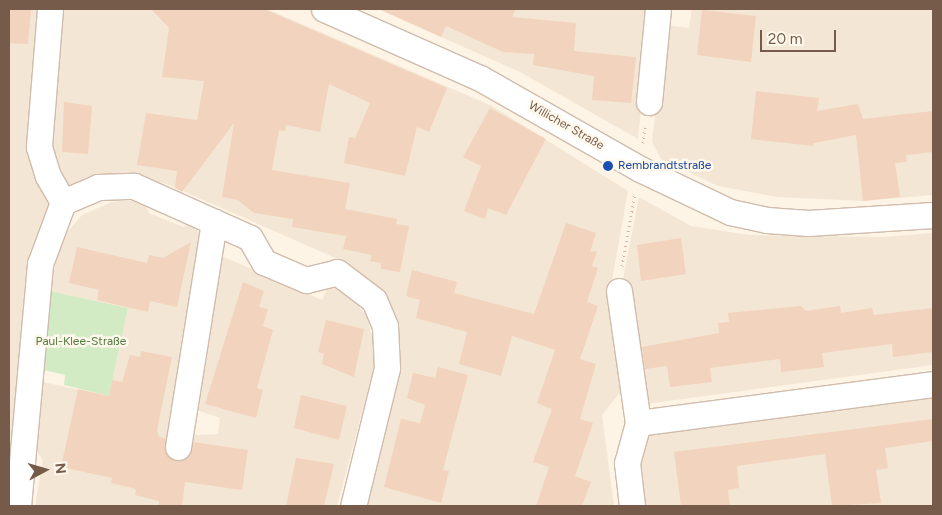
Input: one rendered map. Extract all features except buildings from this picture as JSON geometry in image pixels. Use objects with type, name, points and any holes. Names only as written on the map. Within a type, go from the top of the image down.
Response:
[{"type":"street","points":[[50,9],[39,147],[48,176],[63,202]]},
{"type":"street","name":"Willicher Straße","points":[[324,9],[480,78],[640,169],[701,201],[767,220],[849,223],[933,215]]},
{"type":"street","points":[[649,102],[658,9]]},
{"type":"street","points":[[18,506],[40,264],[63,202],[98,187],[134,186],[250,238],[264,262],[306,280],[337,272],[374,300],[385,326],[387,368],[354,506]]},
{"type":"street","points":[[178,447],[214,222]]},
{"type":"street","points":[[619,291],[638,423],[627,463],[632,506]]},
{"type":"street","points":[[638,423],[933,384]]},
{"type":"path","points":[[619,291],[640,169],[649,102]]},
{"type":"shaded area","points":[[9,9],[42,9],[50,207],[28,259],[9,478]]},
{"type":"shaded area","points":[[59,9],[267,9],[492,106],[628,191],[609,297],[622,390],[602,415],[614,506],[362,506],[396,378],[400,350],[395,323],[376,287],[340,260],[167,184],[138,177],[70,185],[58,174],[51,155]]},
{"type":"shaded area","points":[[378,9],[651,9],[638,139],[520,72]]},
{"type":"shaded area","points":[[692,9],[933,9],[933,195],[863,201],[777,197],[718,186],[661,159],[652,142],[665,25],[689,28]]},
{"type":"shaded area","points":[[639,197],[691,226],[749,235],[883,237],[933,233],[933,365],[646,404],[630,283],[622,284]]},
{"type":"shaded area","points":[[128,200],[145,203],[149,213],[183,227],[193,222],[202,238],[187,445],[194,435],[218,434],[220,418],[197,410],[194,398],[217,254],[322,300],[330,283],[345,290],[367,316],[375,348],[373,371],[337,506],[35,506],[43,460],[37,452],[43,382],[109,396],[128,308],[50,291],[61,239],[82,215],[112,202]]},
{"type":"shaded area","points":[[933,395],[933,506],[642,506],[635,456],[641,440],[655,432]]},
{"type":"green space","name":"Paul-Klee-Straße","points":[[50,291],[128,308],[109,396],[64,385],[65,375],[44,370]]},
{"type":"place","name":"Rembrandtstraße","points":[[608,166]]}]
